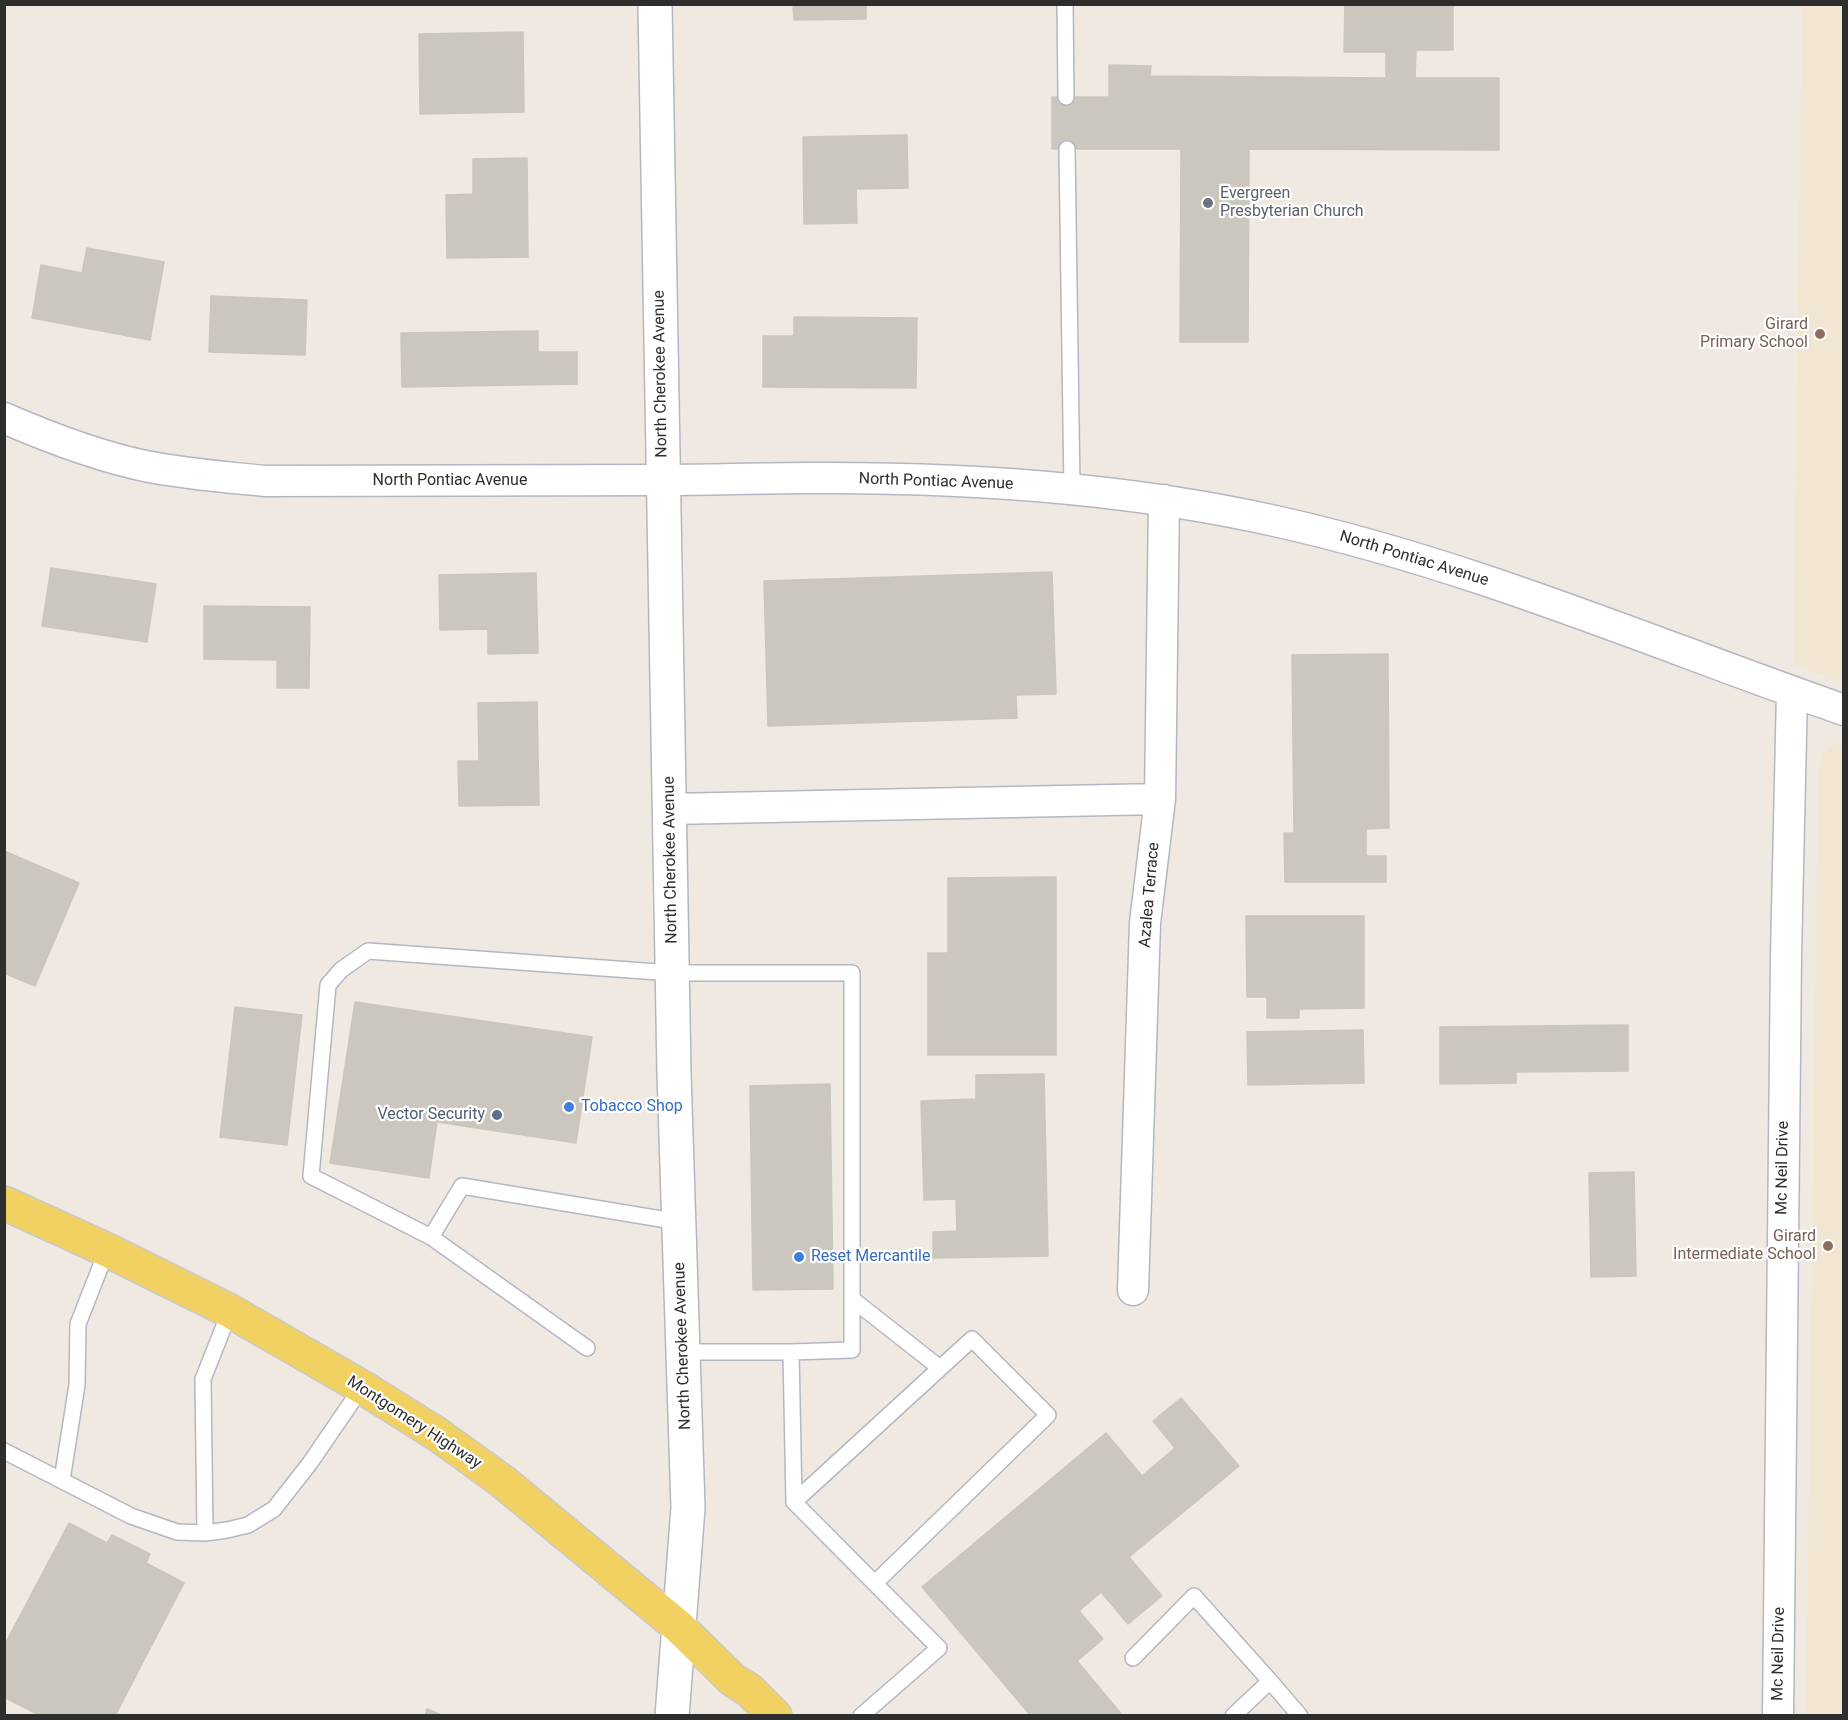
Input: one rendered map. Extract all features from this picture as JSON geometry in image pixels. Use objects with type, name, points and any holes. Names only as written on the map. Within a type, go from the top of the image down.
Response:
[{"type":"main road","name":"Montgomery Highway","points":[[4,1203],[107,1250],[230,1311],[362,1387],[437,1434],[502,1481],[679,1627],[733,1680],[749,1690],[775,1716]]},
{"type":"street","name":"North Cherokee Avenue","points":[[655,4],[672,973],[688,1508],[672,1716]]},
{"type":"street","name":"North Pontiac Avenue","points":[[4,418],[81,448],[143,465],[200,475],[265,481],[810,478],[950,480],[1072,489],[1164,500],[1272,520],[1350,539],[1456,570],[1844,710]]},
{"type":"street","name":"Azalea Terrace","points":[[1133,1290],[1145,923],[1160,798],[1164,500]]},
{"type":"street","name":"Mc Neil Drive","points":[[1778,1716],[1786,956],[1792,692]]},
{"type":"street","points":[[670,809],[1160,798]]},
{"type":"lane","points":[[1065,4],[1066,97]]},
{"type":"lane","points":[[1067,149],[1072,489]]},
{"type":"lane","points":[[587,1348],[431,1237],[311,1176],[328,985],[340,970],[368,951],[672,973],[852,973],[852,1350],[684,1352]]},
{"type":"lane","points":[[431,1237],[462,1186],[679,1222]]},
{"type":"lane","points":[[62,1480],[77,1385],[78,1324],[107,1250]]},
{"type":"lane","points":[[852,1299],[940,1368]]},
{"type":"lane","points":[[205,1533],[203,1379],[230,1311]]},
{"type":"lane","points":[[794,1502],[972,1339],[1048,1415],[875,1583]]},
{"type":"lane","points":[[791,1352],[794,1502],[939,1648],[861,1716]]},
{"type":"lane","points":[[4,1451],[131,1516],[177,1532],[205,1533],[248,1525],[274,1509],[310,1463],[362,1387]]},
{"type":"lane","points":[[1133,1658],[1194,1596],[1300,1716]]},
{"type":"lane","points":[[1233,1716],[1270,1681]]},
{"type":"shaded area","name":"Girard Primary School","points":[[1802,5],[1843,5],[1843,682],[1793,664]]},
{"type":"shaded area","name":"Girard Intermediate School","points":[[1835,743],[1844,746],[1844,1715],[1806,1716],[1818,777],[1822,755]]},
{"type":"building","points":[[793,4],[866,4],[866,19],[794,20]]},
{"type":"building","points":[[1345,4],[1453,4],[1453,50],[1416,50],[1415,78],[1499,78],[1499,150],[1249,149],[1248,342],[1180,342],[1181,149],[1052,149],[1052,97],[1109,97],[1109,65],[1151,66],[1150,76],[1386,78],[1386,52],[1344,52]]},
{"type":"building","points":[[523,32],[524,112],[420,114],[419,34]]},
{"type":"building","points":[[907,135],[908,188],[856,189],[857,223],[804,224],[803,137]]},
{"type":"building","points":[[527,158],[528,257],[447,258],[446,195],[473,194],[473,159]]},
{"type":"building","points":[[87,248],[164,262],[150,340],[32,318],[41,265],[82,273]]},
{"type":"building","points":[[211,296],[307,300],[305,355],[209,352]]},
{"type":"building","points":[[794,317],[917,318],[916,388],[763,387],[763,336],[794,336]]},
{"type":"building","points":[[538,331],[538,352],[577,352],[577,384],[402,387],[401,333]]},
{"type":"building","points":[[51,568],[156,584],[147,642],[42,626]]},
{"type":"building","points":[[1052,572],[1056,694],[1016,695],[1017,718],[768,726],[764,581]]},
{"type":"building","points":[[536,573],[538,653],[488,654],[488,629],[440,630],[439,575]]},
{"type":"building","points":[[204,606],[310,607],[309,688],[277,688],[277,660],[204,659]]},
{"type":"building","points":[[1388,654],[1389,828],[1366,829],[1366,856],[1386,856],[1386,882],[1285,882],[1284,833],[1294,833],[1292,655]]},
{"type":"building","points":[[537,702],[539,805],[459,806],[458,761],[479,761],[478,703]]},
{"type":"building","points":[[4,851],[79,883],[35,986],[4,973]]},
{"type":"building","points":[[1056,877],[1056,1055],[928,1055],[928,953],[948,953],[948,878]]},
{"type":"building","points":[[1246,916],[1364,916],[1364,1008],[1299,1009],[1299,1018],[1267,1018],[1267,997],[1247,997]]},
{"type":"building","points":[[355,1002],[592,1037],[576,1143],[437,1122],[429,1178],[330,1163]]},
{"type":"building","points":[[235,1007],[302,1015],[287,1145],[220,1137]]},
{"type":"building","points":[[1628,1025],[1628,1071],[1516,1072],[1516,1083],[1440,1084],[1440,1027]]},
{"type":"building","points":[[1363,1030],[1364,1083],[1248,1085],[1247,1032]]},
{"type":"building","points":[[1044,1074],[1048,1256],[933,1258],[933,1232],[957,1231],[956,1199],[924,1200],[921,1101],[976,1099],[976,1075]]},
{"type":"building","points":[[830,1084],[833,1289],[753,1290],[750,1086]]},
{"type":"building","points":[[1634,1172],[1636,1276],[1591,1277],[1589,1173]]},
{"type":"building","points":[[1181,1398],[1239,1466],[1129,1557],[1162,1596],[1128,1624],[1101,1592],[1079,1611],[1103,1639],[1077,1661],[1123,1716],[1031,1716],[922,1587],[1106,1433],[1142,1476],[1175,1448],[1153,1421]]},
{"type":"building","points":[[69,1523],[107,1543],[112,1535],[150,1554],[146,1563],[184,1583],[115,1716],[41,1716],[4,1697],[4,1646]]},
{"type":"building","points":[[427,1709],[444,1716],[425,1716]]},
{"type":"place","name":"Evergreen Presbyterian Church","points":[[1208,203]]},
{"type":"place","name":"Girard Primary School","points":[[1820,334]]},
{"type":"place","name":"Tobacco Shop","points":[[569,1107]]},
{"type":"place","name":"Vector Security","points":[[497,1115]]},
{"type":"place","name":"Girard Intermediate School","points":[[1828,1246]]},
{"type":"place","name":"Reset Mercantile","points":[[799,1257]]}]
